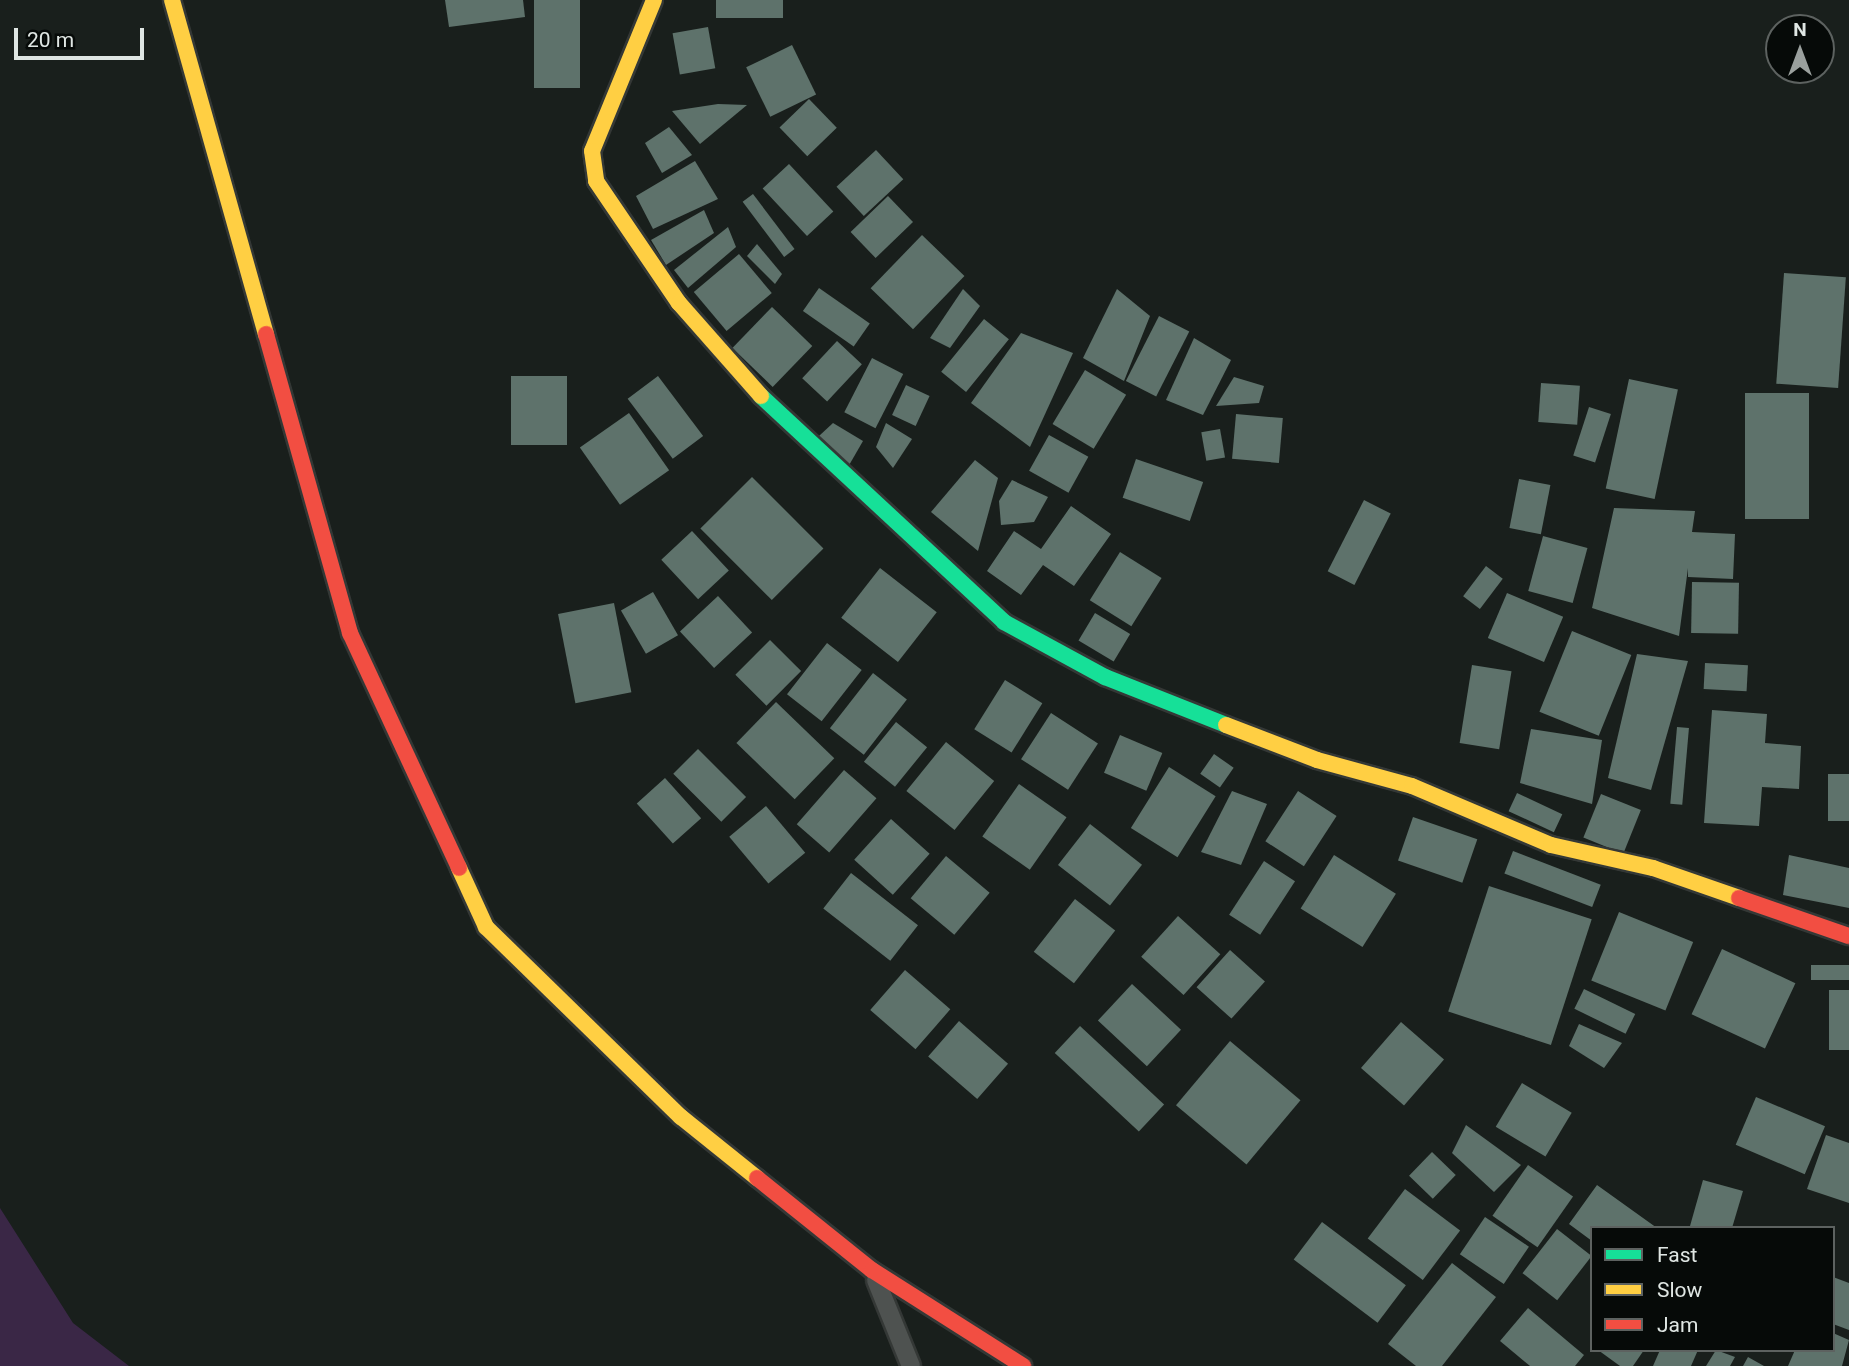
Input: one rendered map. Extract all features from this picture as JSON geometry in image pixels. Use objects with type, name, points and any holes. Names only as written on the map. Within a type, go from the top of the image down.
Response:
[{"type":"street","points":[[172,0],[350,633],[486,927],[681,1117],[872,1270],[1023,1366]]},
{"type":"street","points":[[654,0],[592,150],[596,181],[611,211],[679,303],[772,409],[1004,622],[1105,677],[1317,760],[1412,786],[1551,845],[1653,868],[1849,936]]},
{"type":"lane","points":[[872,1270],[911,1366]]},
{"type":"shaded area","points":[[0,1208],[73,1323],[129,1366],[0,1366]]},
{"type":"building","points":[[445,0],[523,0],[525,17],[449,27]]},
{"type":"building","points":[[534,0],[580,0],[580,88],[534,88]]},
{"type":"building","points":[[716,0],[783,0],[783,18],[716,18]]},
{"type":"building","points":[[708,27],[715,68],[680,75],[673,33]]},
{"type":"building","points":[[792,45],[816,94],[770,117],[746,67]]},
{"type":"building","points":[[809,99],[837,128],[807,156],[780,127]]},
{"type":"building","points":[[718,104],[747,105],[700,144],[672,111]]},
{"type":"building","points":[[669,127],[692,155],[662,173],[645,143]]},
{"type":"building","points":[[876,150],[903,179],[864,216],[837,187]]},
{"type":"building","points":[[695,161],[718,199],[653,229],[636,196]]},
{"type":"building","points":[[789,164],[833,212],[807,236],[763,189]]},
{"type":"building","points":[[753,194],[795,249],[784,257],[743,202]]},
{"type":"building","points":[[888,196],[913,222],[876,258],[851,232]]},
{"type":"building","points":[[704,210],[714,233],[666,265],[651,240]]},
{"type":"building","points":[[728,227],[736,247],[688,288],[674,270]]},
{"type":"building","points":[[922,235],[964,276],[913,329],[871,288]]},
{"type":"building","points":[[757,244],[782,274],[775,284],[747,256]]},
{"type":"building","points":[[739,254],[772,293],[727,331],[694,292]]},
{"type":"building","points":[[1784,273],[1846,277],[1838,388],[1776,384]]},
{"type":"building","points":[[819,288],[870,324],[854,346],[803,311]]},
{"type":"building","points":[[963,289],[980,306],[950,348],[930,338]]},
{"type":"building","points":[[1117,289],[1150,316],[1124,381],[1083,358]]},
{"type":"building","points":[[772,307],[812,346],[773,387],[732,348]]},
{"type":"building","points":[[1159,316],[1189,331],[1156,396],[1126,381]]},
{"type":"building","points":[[984,319],[1009,339],[966,392],[941,372]]},
{"type":"building","points":[[1021,333],[1073,353],[1030,447],[971,403]]},
{"type":"building","points":[[1194,338],[1231,360],[1203,415],[1166,400]]},
{"type":"building","points":[[837,341],[862,364],[827,401],[802,378]]},
{"type":"building","points":[[872,358],[903,374],[875,428],[844,412]]},
{"type":"building","points":[[1085,370],[1126,395],[1094,449],[1053,424]]},
{"type":"building","points":[[511,376],[567,376],[567,445],[511,445]]},
{"type":"building","points":[[658,376],[703,436],[673,459],[628,399]]},
{"type":"building","points":[[1234,377],[1264,386],[1259,403],[1216,406]]},
{"type":"building","points":[[1629,379],[1678,389],[1655,499],[1606,489]]},
{"type":"building","points":[[1541,383],[1580,386],[1577,425],[1538,422]]},
{"type":"building","points":[[906,385],[930,396],[916,426],[892,415]]},
{"type":"building","points":[[1745,393],[1809,393],[1809,519],[1745,519]]},
{"type":"building","points":[[1589,407],[1611,414],[1595,463],[1573,456]]},
{"type":"building","points":[[629,413],[669,470],[620,505],[580,447]]},
{"type":"building","points":[[1236,414],[1283,418],[1279,463],[1232,459]]},
{"type":"building","points":[[833,423],[863,441],[848,467],[819,436]]},
{"type":"building","points":[[886,423],[912,439],[893,468],[876,447]]},
{"type":"building","points":[[1220,429],[1225,458],[1206,461],[1201,432]]},
{"type":"building","points":[[1049,435],[1088,457],[1068,493],[1029,471]]},
{"type":"building","points":[[1136,459],[1203,482],[1190,521],[1123,498]]},
{"type":"building","points":[[975,460],[998,478],[978,551],[931,512]]},
{"type":"building","points":[[752,477],[823,548],[772,600],[700,529]]},
{"type":"building","points":[[1519,479],[1550,485],[1541,534],[1509,528]]},
{"type":"building","points":[[1012,480],[1048,497],[1034,522],[1001,525],[999,501]]},
{"type":"building","points":[[1364,500],[1391,514],[1354,585],[1328,571]]},
{"type":"building","points":[[1071,506],[1111,534],[1074,586],[1043,565],[1021,595],[987,571],[1014,531],[1041,549]]},
{"type":"building","points":[[1614,508],[1695,511],[1692,532],[1735,534],[1733,579],[1688,577],[1688,568],[1679,636],[1592,608]]},
{"type":"building","points":[[692,531],[729,570],[698,599],[661,560]]},
{"type":"building","points":[[1543,536],[1587,548],[1573,603],[1528,591]]},
{"type":"building","points":[[1120,552],[1162,578],[1131,626],[1090,600]]},
{"type":"building","points":[[1486,566],[1503,579],[1480,609],[1463,596]]},
{"type":"building","points":[[880,568],[937,612],[898,662],[841,618]]},
{"type":"building","points":[[1692,582],[1739,583],[1738,634],[1691,633]]},
{"type":"building","points":[[653,592],[678,635],[646,654],[621,610]]},
{"type":"building","points":[[1507,593],[1563,617],[1544,662],[1488,638]]},
{"type":"building","points":[[718,596],[752,633],[714,668],[680,631]]},
{"type":"building","points":[[614,603],[631,692],[575,703],[558,614]]},
{"type":"building","points":[[1095,613],[1130,634],[1114,662],[1079,640]]},
{"type":"building","points":[[1572,631],[1631,655],[1599,736],[1539,712]]},
{"type":"building","points":[[770,640],[801,671],[766,706],[735,675]]},
{"type":"building","points":[[827,643],[862,670],[822,721],[787,694]]},
{"type":"building","points":[[1637,654],[1688,661],[1651,790],[1608,778]]},
{"type":"building","points":[[1705,663],[1748,665],[1747,691],[1704,689]]},
{"type":"building","points":[[1472,665],[1512,671],[1499,749],[1460,743]]},
{"type":"building","points":[[873,673],[907,699],[864,755],[830,728]]},
{"type":"building","points":[[1005,680],[1042,703],[1012,753],[974,729]]},
{"type":"building","points":[[776,702],[834,758],[795,799],[736,743]]},
{"type":"building","points":[[1712,710],[1767,714],[1765,743],[1801,746],[1799,789],[1762,787],[1759,826],[1704,823]]},
{"type":"building","points":[[1051,713],[1098,743],[1068,790],[1021,759]]},
{"type":"building","points":[[896,722],[927,747],[895,787],[864,762]]},
{"type":"building","points":[[1677,727],[1689,728],[1682,805],[1670,804]]},
{"type":"building","points":[[1531,729],[1602,740],[1592,804],[1520,783]]},
{"type":"building","points":[[1120,735],[1162,753],[1146,791],[1104,773]]},
{"type":"building","points":[[946,742],[994,781],[955,830],[906,791]]},
{"type":"building","points":[[698,749],[746,797],[721,822],[673,774]]},
{"type":"building","points":[[1214,754],[1234,768],[1220,787],[1200,774]]},
{"type":"building","points":[[1169,767],[1216,796],[1177,857],[1131,828]]},
{"type":"building","points":[[844,770],[876,798],[829,853],[797,824]]},
{"type":"building","points":[[1828,774],[1849,774],[1849,821],[1828,821]]},
{"type":"building","points":[[665,778],[701,818],[673,844],[637,803]]},
{"type":"building","points":[[1019,784],[1067,817],[1030,870],[982,836]]},
{"type":"building","points":[[1232,791],[1267,804],[1241,865],[1201,852]]},
{"type":"building","points":[[1298,791],[1337,816],[1304,866],[1265,841]]},
{"type":"building","points":[[1517,793],[1562,814],[1554,832],[1509,811]]},
{"type":"building","points":[[1601,794],[1641,810],[1623,854],[1583,838]]},
{"type":"building","points":[[766,806],[805,853],[768,884],[729,837]]},
{"type":"building","points":[[1413,817],[1477,839],[1462,883],[1398,860]]},
{"type":"building","points":[[891,819],[930,854],[893,895],[854,860]]},
{"type":"building","points":[[1090,824],[1142,865],[1110,906],[1058,865]]},
{"type":"building","points":[[1513,851],[1601,885],[1592,907],[1504,873]]},
{"type":"building","points":[[1334,855],[1396,894],[1363,947],[1301,908]]},
{"type":"building","points":[[1789,855],[1849,868],[1849,908],[1783,895]]},
{"type":"building","points":[[946,856],[990,893],[954,935],[911,898]]},
{"type":"building","points":[[1264,861],[1295,881],[1260,935],[1229,915]]},
{"type":"building","points":[[851,873],[918,925],[890,961],[823,908]]},
{"type":"building","points":[[1489,886],[1592,919],[1551,1045],[1448,1012]]},
{"type":"building","points":[[1075,899],[1115,930],[1074,983],[1034,952]]},
{"type":"building","points":[[1619,912],[1693,942],[1665,1011],[1591,981]]},
{"type":"building","points":[[1178,916],[1220,954],[1184,995],[1141,957]]},
{"type":"building","points":[[1722,949],[1795,983],[1765,1048],[1692,1014]]},
{"type":"building","points":[[1230,950],[1265,981],[1231,1019],[1197,987]]},
{"type":"building","points":[[1811,965],[1849,965],[1849,980],[1811,980]]},
{"type":"building","points":[[905,970],[950,1009],[916,1049],[870,1010]]},
{"type":"building","points":[[1132,984],[1181,1030],[1147,1066],[1098,1021]]},
{"type":"building","points":[[1584,989],[1635,1014],[1626,1034],[1574,1009]]},
{"type":"building","points":[[1829,990],[1849,990],[1849,1050],[1829,1050]]},
{"type":"building","points":[[959,1021],[1008,1064],[977,1099],[928,1056]]},
{"type":"building","points":[[1401,1022],[1444,1059],[1404,1105],[1361,1068]]},
{"type":"building","points":[[1579,1024],[1622,1043],[1604,1068],[1569,1046]]},
{"type":"building","points":[[1080,1026],[1164,1104],[1139,1131],[1055,1053]]},
{"type":"building","points":[[1230,1041],[1300,1100],[1246,1164],[1176,1105]]},
{"type":"building","points":[[1522,1083],[1572,1113],[1545,1157],[1496,1127]]},
{"type":"building","points":[[1756,1097],[1825,1126],[1805,1174],[1736,1145]]},
{"type":"building","points":[[1466,1125],[1521,1165],[1494,1192],[1452,1153]]},
{"type":"building","points":[[1826,1135],[1849,1143],[1849,1203],[1807,1189]]},
{"type":"building","points":[[1432,1152],[1456,1175],[1433,1199],[1409,1176]]},
{"type":"building","points":[[1528,1165],[1573,1197],[1537,1247],[1492,1216]]},
{"type":"building","points":[[1703,1180],[1743,1191],[1733,1226],[1690,1226]]},
{"type":"building","points":[[1597,1185],[1654,1226],[1590,1226],[1590,1240],[1569,1224]]},
{"type":"building","points":[[1405,1189],[1460,1231],[1423,1280],[1368,1239]]},
{"type":"building","points":[[1485,1217],[1529,1247],[1504,1284],[1460,1254]]},
{"type":"building","points":[[1322,1222],[1406,1285],[1378,1323],[1294,1260]]},
{"type":"building","points":[[1557,1229],[1590,1255],[1557,1300],[1523,1273]]},
{"type":"building","points":[[1452,1263],[1496,1297],[1442,1366],[1416,1366],[1388,1344]]},
{"type":"building","points":[[1835,1278],[1849,1283],[1849,1330],[1835,1325]]},
{"type":"building","points":[[1528,1308],[1584,1355],[1575,1366],[1530,1366],[1500,1341]]},
{"type":"building","points":[[1835,1334],[1849,1340],[1842,1366],[1788,1366],[1794,1352],[1835,1352]]},
{"type":"building","points":[[1601,1352],[1643,1352],[1633,1366],[1620,1366]]},
{"type":"building","points":[[1659,1352],[1697,1352],[1691,1366],[1653,1366]]},
{"type":"building","points":[[1715,1352],[1735,1357],[1730,1366],[1706,1366]]},
{"type":"building","points":[[1748,1357],[1764,1366],[1743,1366]]},
{"type":"traffic: fast","points":[[761,396],[1004,622],[1105,677],[1226,725]]},
{"type":"traffic: slow","points":[[172,0],[266,334]]},
{"type":"traffic: slow","points":[[654,0],[592,151],[596,181],[679,303],[761,396]]},
{"type":"traffic: slow","points":[[1226,725],[1317,760],[1412,786],[1551,845],[1653,868],[1739,898]]},
{"type":"traffic: slow","points":[[459,868],[486,927],[681,1117],[757,1178]]},
{"type":"traffic: jam","points":[[266,334],[350,633],[459,868]]},
{"type":"traffic: jam","points":[[1739,898],[1849,936]]},
{"type":"traffic: jam","points":[[757,1178],[872,1270],[1023,1366]]}]
